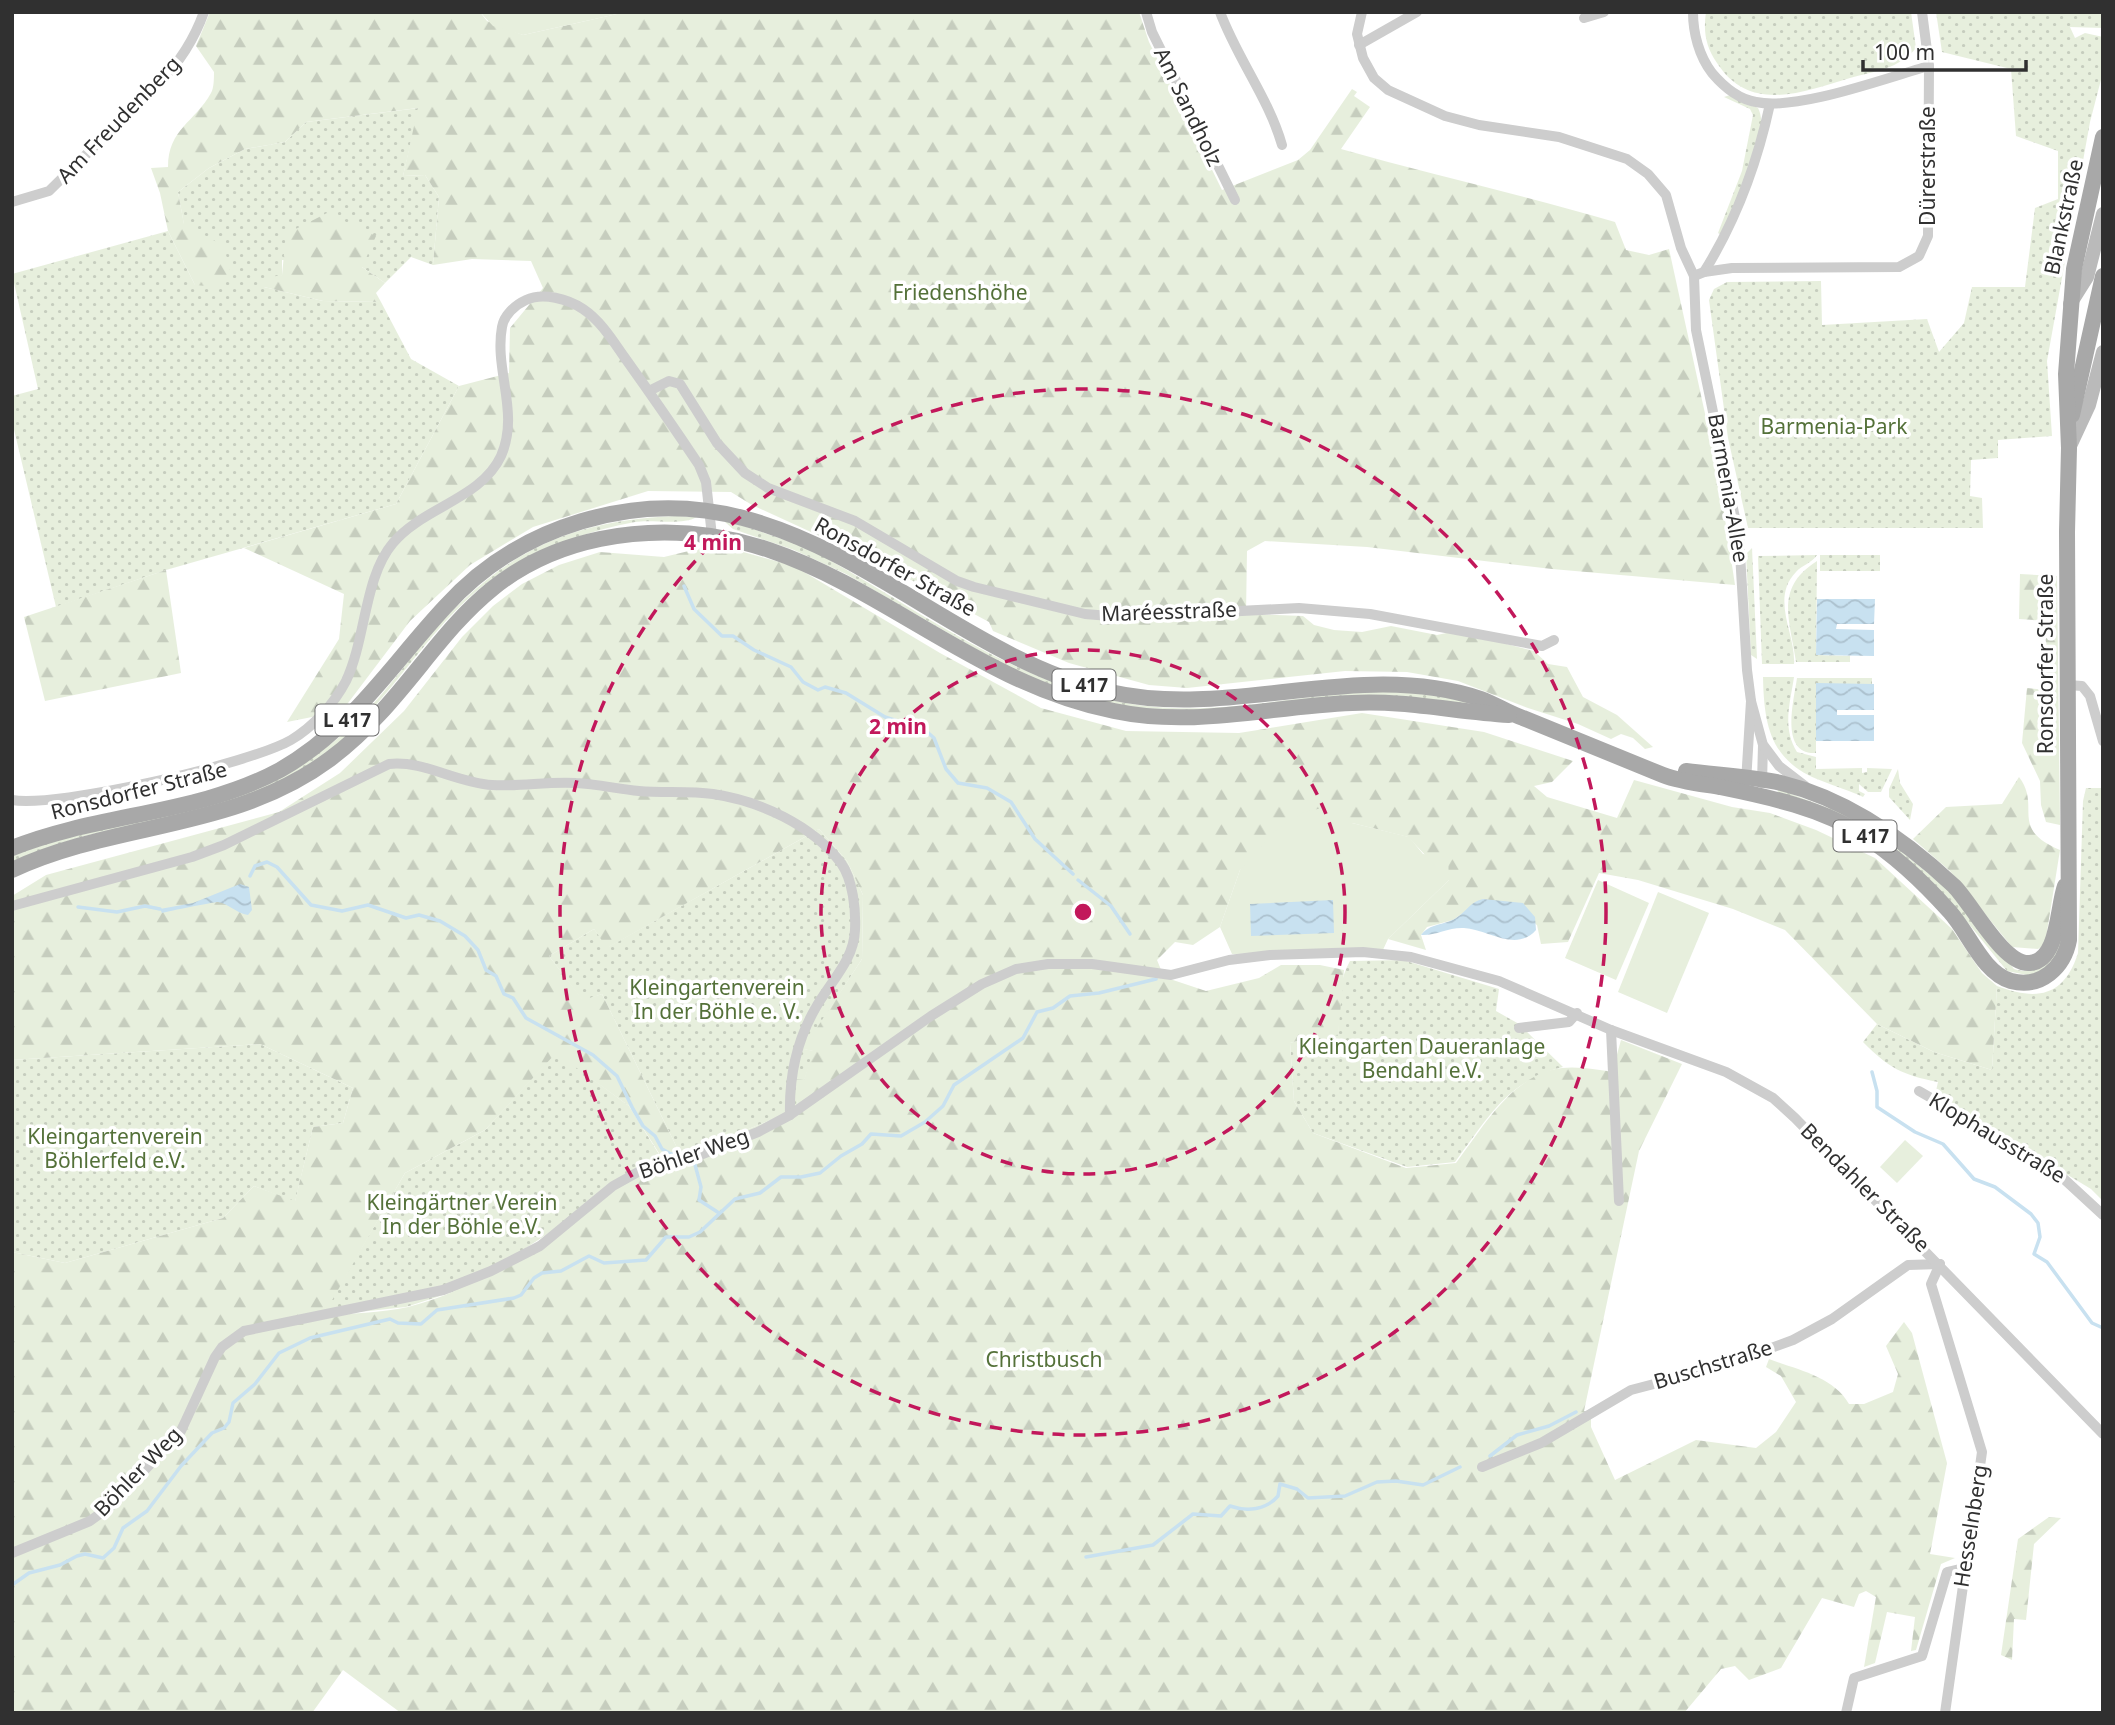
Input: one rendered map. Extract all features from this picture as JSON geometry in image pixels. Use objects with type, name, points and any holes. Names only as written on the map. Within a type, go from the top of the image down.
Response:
[{"type":"main road","name":"Blankstraße","points":[[2069,306],[2078,248],[2103,137]]},
{"type":"main road","points":[[2077,400],[2082,360],[2102,280]]},
{"type":"main road","name":"Ronsdorfer Straße","points":[[1753,787],[1823,814],[1860,833],[1888,853],[1947,908],[1997,975],[2012,981],[2035,981],[2056,969],[2063,960],[2069,940],[2067,503],[2069,424],[2077,400],[2069,306]]},
{"type":"main road","name":"Ronsdorfer Straße","points":[[12,848],[55,833],[221,795],[260,780],[294,762],[353,715],[456,594],[482,572],[530,541],[572,524],[612,514],[665,509],[710,511],[767,525],[806,540],[1007,653],[1055,675],[1103,690],[1155,700],[1189,701],[1326,686],[1396,684],[1473,696],[1667,777],[1814,793],[1863,816],[1903,844],[1956,889],[1999,944],[2021,963],[2036,962],[2051,949],[2059,904],[2067,880]]},
{"type":"main road","name":"Ronsdorfer Straße","points":[[12,870],[66,849],[218,814],[295,782],[360,734],[477,600],[531,563],[568,548],[625,535],[661,532],[712,536],[752,543],[813,565],[1005,673],[1063,697],[1112,711],[1150,717],[1211,719],[1373,702],[1515,715]]},
{"type":"street","name":"Am Freudenberg","points":[[12,202],[49,191],[159,83],[182,56],[204,12]]},
{"type":"street","name":"Am Sandholz","points":[[1146,12],[1152,33],[1235,200]]},
{"type":"street","points":[[1220,12],[1277,128],[1282,145]]},
{"type":"street","points":[[1362,12],[1357,34],[1359,45],[1368,69],[1381,85],[1437,112],[1479,125],[1559,137],[1638,166],[1658,183],[1666,195],[1681,248],[1694,276]]},
{"type":"street","points":[[1359,45],[1417,12]]},
{"type":"street","points":[[1584,18],[1604,12]]},
{"type":"street","points":[[1693,12],[1699,48],[1707,66],[1719,81],[1735,94],[1754,102],[1792,102],[1929,66]]},
{"type":"street","name":"Dürerstraße","points":[[1694,276],[1732,268],[1899,267],[1919,256],[1928,236],[1929,66],[1922,12]]},
{"type":"street","points":[[1704,272],[1741,202],[1761,144],[1770,104]]},
{"type":"street","name":"Ronsdorfer Straße","points":[[2069,306],[2087,277],[2103,214]]},
{"type":"street","name":"Barmenia-Allee","points":[[1694,276],[1696,330],[1739,537],[1751,701],[1753,787]]},
{"type":"street","points":[[12,800],[27,803],[65,800],[258,755],[294,738],[316,720],[333,702],[354,660],[383,556],[410,526],[474,487],[490,474],[503,452],[510,412],[501,330],[509,312],[529,298],[545,296],[567,300],[583,309],[606,332],[699,465],[706,482],[712,536]]},
{"type":"street","name":"Ronsdorfer Straße","points":[[2069,448],[2077,400],[2103,352]]},
{"type":"street","name":"Maréesstraße","points":[[649,391],[669,381],[680,384],[717,443],[745,473],[768,488],[855,521],[957,581],[974,587],[1074,612],[1105,616],[1298,608],[1370,614],[1542,646],[1554,640]]},
{"type":"street","points":[[2068,685],[2082,686],[2090,696],[2103,741]]},
{"type":"street","name":"Barmenia-Allee","points":[[1751,701],[1763,746],[1779,766],[1814,793]]},
{"type":"street","name":"Barmenia-Allee","points":[[1753,787],[1763,746]]},
{"type":"street","points":[[12,906],[213,849],[388,764],[414,765],[487,785],[579,783],[616,789],[711,794],[750,803],[790,820],[841,863],[849,878],[853,900],[853,948],[804,1031],[789,1086],[790,1115]]},
{"type":"street","name":"Bendahler Straße","points":[[1171,975],[1229,960],[1270,955],[1393,954],[1499,981],[1611,1030],[1726,1072],[1773,1098],[1940,1264],[2103,1434]]},
{"type":"street","name":"Böhler Weg","points":[[12,1553],[90,1521],[111,1505],[181,1431],[215,1357],[222,1347],[244,1331],[443,1290],[491,1271],[540,1246],[613,1186],[646,1167],[695,1157],[790,1115],[931,1016],[982,984],[1016,969],[1092,964],[1171,975]]},
{"type":"street","points":[[1519,1028],[1569,1022],[1577,1013]]},
{"type":"street","points":[[1611,1030],[1619,1201]]},
{"type":"street","name":"Klophausstraße","points":[[1919,1091],[2052,1168],[2103,1215]]},
{"type":"street","name":"Buschstraße","points":[[1482,1467],[1541,1443],[1631,1390],[1720,1367],[1793,1340],[1832,1319],[1908,1265],[1940,1264]]},
{"type":"street","name":"Hesselnberg","points":[[1940,1264],[1931,1284],[1982,1452],[1945,1713]]},
{"type":"street","points":[[1846,1713],[1854,1678],[1922,1656],[1947,1572],[1965,1568]]},
{"type":"green space","name":"Friedenshöhe","points":[[210,12],[480,12],[487,21],[523,35],[626,12],[1139,12],[1149,42],[1222,190],[1298,160],[1310,150],[1352,89],[1357,92],[1354,96],[1370,107],[1341,149],[1615,222],[1626,250],[1649,255],[1669,249],[1718,473],[1735,585],[1552,569],[1367,547],[1265,541],[1247,551],[1246,614],[1303,616],[1314,625],[1334,630],[1362,632],[1391,626],[1437,635],[1456,631],[1534,651],[1548,664],[1567,667],[1583,697],[1617,715],[1653,747],[1645,749],[1633,738],[1621,734],[1611,739],[1578,724],[1458,681],[1407,672],[1345,671],[1187,688],[1149,685],[1069,663],[993,631],[989,622],[885,566],[752,505],[731,492],[648,491],[533,527],[470,565],[410,621],[342,711],[287,722],[339,639],[344,594],[244,548],[396,504],[459,386],[509,373],[510,328],[543,288],[531,261],[472,259],[433,265],[439,197],[425,175],[403,176],[418,108],[306,122],[285,142],[245,149],[209,168],[178,192],[184,224],[224,246],[231,276],[218,287],[195,285],[168,231],[160,193],[151,168],[168,167],[172,143],[212,91],[214,72],[196,46]]},
{"type":"green space","points":[[480,12],[626,12],[523,35],[493,26]]},
{"type":"green space","points":[[1706,12],[1911,12],[1916,48],[1902,61],[1877,71],[1796,93],[1761,94],[1745,89],[1730,79],[1717,63],[1706,39]]},
{"type":"green space","name":"Barmenia-Park","points":[[1936,12],[2103,12],[2103,28],[2070,27],[2075,38],[2085,33],[2103,37],[2103,72],[2090,122],[2047,361],[2052,436],[1998,440],[1998,458],[1971,460],[1970,496],[1982,498],[1983,528],[1748,528],[1728,438],[1709,300],[1714,289],[1727,282],[1821,281],[1822,325],[1927,319],[1939,352],[1964,323],[1972,287],[2025,287],[2035,208],[2058,199],[2058,151],[2016,136],[2011,69],[1942,52]]},
{"type":"green space","points":[[1730,95],[1758,108],[1761,120],[1760,136],[1750,171],[1721,234],[1718,233],[1742,171],[1753,115],[1750,109],[1724,97]]},
{"type":"green space","points":[[419,108],[403,176],[425,175],[439,197],[433,265],[411,257],[385,283],[362,267],[282,260],[282,275],[264,287],[323,301],[381,302],[411,359],[459,386],[396,504],[166,570],[56,607],[12,421],[12,396],[38,389],[12,274],[168,231],[195,285],[178,192],[209,168],[245,149],[285,142],[306,122]]},
{"type":"green space","points":[[327,213],[376,236],[362,267],[385,283],[376,293],[381,302],[323,301],[264,287],[265,278],[282,275],[286,234]]},
{"type":"green space","points":[[697,517],[675,522],[642,521],[603,529],[555,545],[511,567],[482,587],[456,611],[363,720],[337,745],[270,788],[217,806],[69,841],[12,863],[12,855],[46,843],[247,785],[292,768],[321,751],[349,729],[446,617],[502,568],[532,550],[564,536],[636,519]]},
{"type":"green space","points":[[729,521],[797,544],[826,558],[949,631],[1035,675],[1125,703],[1173,708],[1211,708],[1358,692],[1395,692],[1433,695],[1472,703],[1221,711],[1135,708],[1099,701],[1035,679],[995,660],[846,574],[794,550],[733,529],[725,522]]},
{"type":"green space","name":"Christbusch","points":[[701,548],[736,550],[794,566],[940,653],[1041,708],[1126,731],[1239,733],[1362,713],[1484,732],[1573,761],[1552,782],[1534,786],[1547,797],[1617,818],[1634,780],[1732,807],[1770,813],[1816,830],[1875,858],[1952,929],[1982,973],[1997,986],[1992,1070],[1934,1052],[1877,1024],[1785,930],[1733,909],[1638,880],[1599,873],[1568,942],[1541,944],[1537,925],[1497,901],[1483,899],[1453,920],[1427,927],[1421,935],[1426,950],[1388,939],[1449,880],[1408,837],[1352,823],[1240,870],[1220,927],[1193,945],[1175,942],[1157,960],[1164,977],[1206,991],[1259,978],[1281,965],[1320,965],[1344,970],[1338,1036],[1314,1036],[1290,1043],[1294,1101],[1313,1133],[1406,1168],[1456,1163],[1500,1105],[1528,1080],[1544,1072],[1562,1068],[1589,1068],[1616,1072],[1616,1058],[1621,1040],[1682,1064],[1639,1151],[1584,1411],[1591,1413],[1591,1427],[1615,1480],[1696,1440],[1756,1448],[1776,1432],[1796,1402],[1781,1376],[1766,1367],[1769,1359],[1824,1380],[1842,1394],[1849,1404],[1864,1404],[1893,1392],[1898,1374],[1886,1346],[1904,1322],[1912,1333],[1947,1463],[1930,1554],[1955,1558],[1941,1564],[1916,1650],[1911,1651],[1915,1617],[1887,1612],[1875,1663],[1864,1667],[1876,1597],[1866,1591],[1859,1594],[1854,1607],[1822,1598],[1781,1668],[1749,1680],[1735,1666],[1721,1669],[1684,1713],[401,1713],[343,1670],[312,1713],[12,1713],[12,1252],[65,1263],[223,1218],[254,1186],[295,1201],[313,1127],[343,1123],[353,1088],[260,1044],[12,1060],[12,896],[46,875],[279,812],[340,773],[404,711],[462,637],[493,606],[522,584],[559,565],[600,552],[664,557]],"holes":[[[819,829],[847,861],[863,895],[862,959],[803,1049],[813,1051],[804,1080],[795,1079],[798,1109],[681,1156],[602,994],[583,1000],[549,956],[594,929],[607,948]],[[556,1053],[629,1106],[662,1158],[628,1172],[525,1251],[493,1271],[443,1296],[408,1307],[323,1316],[405,1173],[485,1130]]]},
{"type":"green space","points":[[1752,548],[1757,659],[1751,655],[1746,554]]},
{"type":"green space","points":[[1817,555],[1796,572],[1785,594],[1784,605],[1794,664],[1762,664],[1758,556]]},
{"type":"green space","points":[[1820,555],[1880,555],[1880,571],[1820,571]]},
{"type":"green space","points":[[1817,561],[1816,655],[1850,656],[1850,662],[1796,662],[1789,619],[1790,594],[1804,571]]},
{"type":"green space","points":[[166,570],[181,673],[45,701],[24,617]]},
{"type":"green space","points":[[2020,574],[2057,576],[2060,825],[2046,822],[2041,805],[2040,781],[2022,743],[2027,688],[2045,690],[2046,621],[2019,619]]},
{"type":"green space","points":[[1763,677],[1794,677],[1788,725],[1797,752],[1816,757],[1816,769],[1862,768],[1862,773],[1867,772],[1867,768],[1892,769],[1881,792],[1868,792],[1859,784],[1859,791],[1865,794],[1863,797],[1822,781],[1791,764],[1781,753],[1769,727],[1765,712]]},
{"type":"green space","points":[[1797,678],[1872,678],[1872,684],[1816,684],[1816,753],[1804,751],[1793,736],[1792,712]]},
{"type":"green space","points":[[1898,769],[1900,783],[1913,804],[1910,820],[1889,797],[1889,789]]},
{"type":"green space","points":[[2019,777],[2028,798],[2030,825],[2035,834],[2060,850],[2045,944],[2038,949],[2012,947],[1950,871],[1913,839],[1946,807],[2002,804]]},
{"type":"green space","points":[[2086,788],[2103,788],[2103,1201],[2091,1189],[1935,1095],[1938,1082],[1897,1069],[1863,1042],[1877,1024],[1934,1052],[1992,1070],[1997,986],[2025,993],[2047,992],[2065,979],[2078,953],[2083,801]]},
{"type":"green space","points":[[1778,789],[1847,815],[1888,841],[1950,891],[2014,969],[2038,969],[2054,954],[2061,939],[2058,959],[2032,976],[2007,971],[1951,902],[1898,854],[1777,796]]},
{"type":"green space","points":[[1336,805],[1352,823],[1409,837],[1423,854],[1448,857],[1449,880],[1388,939],[1382,952],[1232,954],[1220,927],[1240,870],[1275,831],[1304,812]]},
{"type":"green space","name":"Kleingartenverein In der Böhle e. V.","points":[[819,829],[847,861],[863,895],[862,959],[804,1049],[814,1051],[804,1081],[796,1079],[798,1109],[681,1156],[602,994],[583,1001],[549,956],[594,929],[608,947]]},
{"type":"green space","points":[[1598,880],[1649,903],[1616,980],[1565,958]]},
{"type":"green space","points":[[1658,892],[1709,913],[1667,1013],[1618,992]]},
{"type":"green space","name":"Kleingarten Daueranlage Bendahl e.V.","points":[[1403,960],[1499,989],[1496,1011],[1519,1024],[1563,1067],[1527,1082],[1500,1103],[1455,1162],[1407,1167],[1313,1133],[1294,1101],[1290,1043],[1314,1036],[1338,1036],[1341,988],[1350,961]]},
{"type":"green space","name":"Kleingartenverein Böhlerfeld e.V.","points":[[260,1044],[353,1088],[343,1123],[313,1127],[295,1202],[254,1186],[223,1218],[65,1263],[12,1252],[12,1060]]},
{"type":"green space","name":"Kleingärtner Verein In der Böhle e.V.","points":[[556,1052],[629,1106],[662,1159],[465,1288],[406,1307],[322,1316],[405,1173],[485,1130]]},
{"type":"green space","points":[[1905,1140],[1923,1156],[1897,1183],[1880,1167]]},
{"type":"green space","points":[[2049,1517],[2061,1518],[2034,1544],[2026,1620],[2014,1619],[2012,1660],[2001,1655],[2018,1539]]},
{"type":"water","points":[[1817,599],[1875,599],[1874,624],[1837,624],[1836,629],[1874,630],[1874,656],[1816,655]]},
{"type":"water","points":[[1816,683],[1874,684],[1874,710],[1837,710],[1837,715],[1874,715],[1874,741],[1816,741]]},
{"type":"water","points":[[240,884],[249,887],[252,910],[248,915],[218,902],[162,913],[160,909],[193,903]]},
{"type":"water","points":[[1483,899],[1523,903],[1535,917],[1536,930],[1520,940],[1464,928],[1421,935],[1428,928],[1451,921]]},
{"type":"water","points":[[1333,900],[1334,933],[1251,936],[1250,904]]},
{"type":"waterway","points":[[684,586],[694,609],[722,636],[733,636],[754,650],[791,667],[803,682],[818,690],[825,687],[846,693],[885,717],[925,730],[934,738],[946,769],[958,783],[987,788],[1011,802],[1035,839],[1073,874]]},
{"type":"waterway","points":[[250,876],[255,866],[267,862],[277,867],[311,905],[342,911],[368,905],[406,918],[419,915],[440,921],[465,936],[478,950],[486,970],[496,976],[504,994],[513,998],[526,1018],[593,1055],[617,1076],[643,1126],[655,1136],[662,1149],[671,1154],[689,1152]]},
{"type":"waterway","points":[[1078,880],[1111,906],[1130,934]]},
{"type":"waterway","points":[[78,907],[117,912],[145,906],[160,909]]},
{"type":"waterway","points":[[12,1585],[29,1573],[60,1565],[77,1556],[85,1554],[103,1558],[114,1548],[123,1528],[147,1511],[181,1466],[212,1433],[224,1428],[229,1422],[233,1403],[255,1384],[279,1353],[310,1338],[390,1319],[398,1323],[421,1324],[437,1310],[514,1298],[521,1295],[534,1278],[542,1273],[561,1271],[589,1256],[604,1263],[646,1260],[666,1237],[689,1237],[700,1232],[735,1199],[760,1193],[781,1177],[820,1173],[862,1144],[871,1134],[901,1136],[925,1122],[943,1106],[954,1085],[1023,1038],[1037,1012],[1053,1008],[1070,996],[1099,993],[1156,979]]},
{"type":"waterway","points":[[1872,1072],[1877,1091],[1877,1107],[1915,1132],[1943,1144],[1974,1179],[1995,1187],[2031,1214],[2038,1223],[2040,1237],[2034,1254],[2047,1262],[2092,1323],[2103,1328]]},
{"type":"waterway","points":[[694,1161],[701,1187],[699,1200],[719,1213]]},
{"type":"waterway","points":[[1490,1456],[1517,1435],[1549,1426],[1576,1412]]},
{"type":"waterway","points":[[1086,1557],[1153,1545],[1193,1514],[1221,1516],[1230,1506],[1243,1509],[1262,1507],[1278,1496],[1280,1484],[1297,1489],[1308,1498],[1345,1496],[1377,1482],[1396,1481],[1423,1485],[1460,1467]]}]
